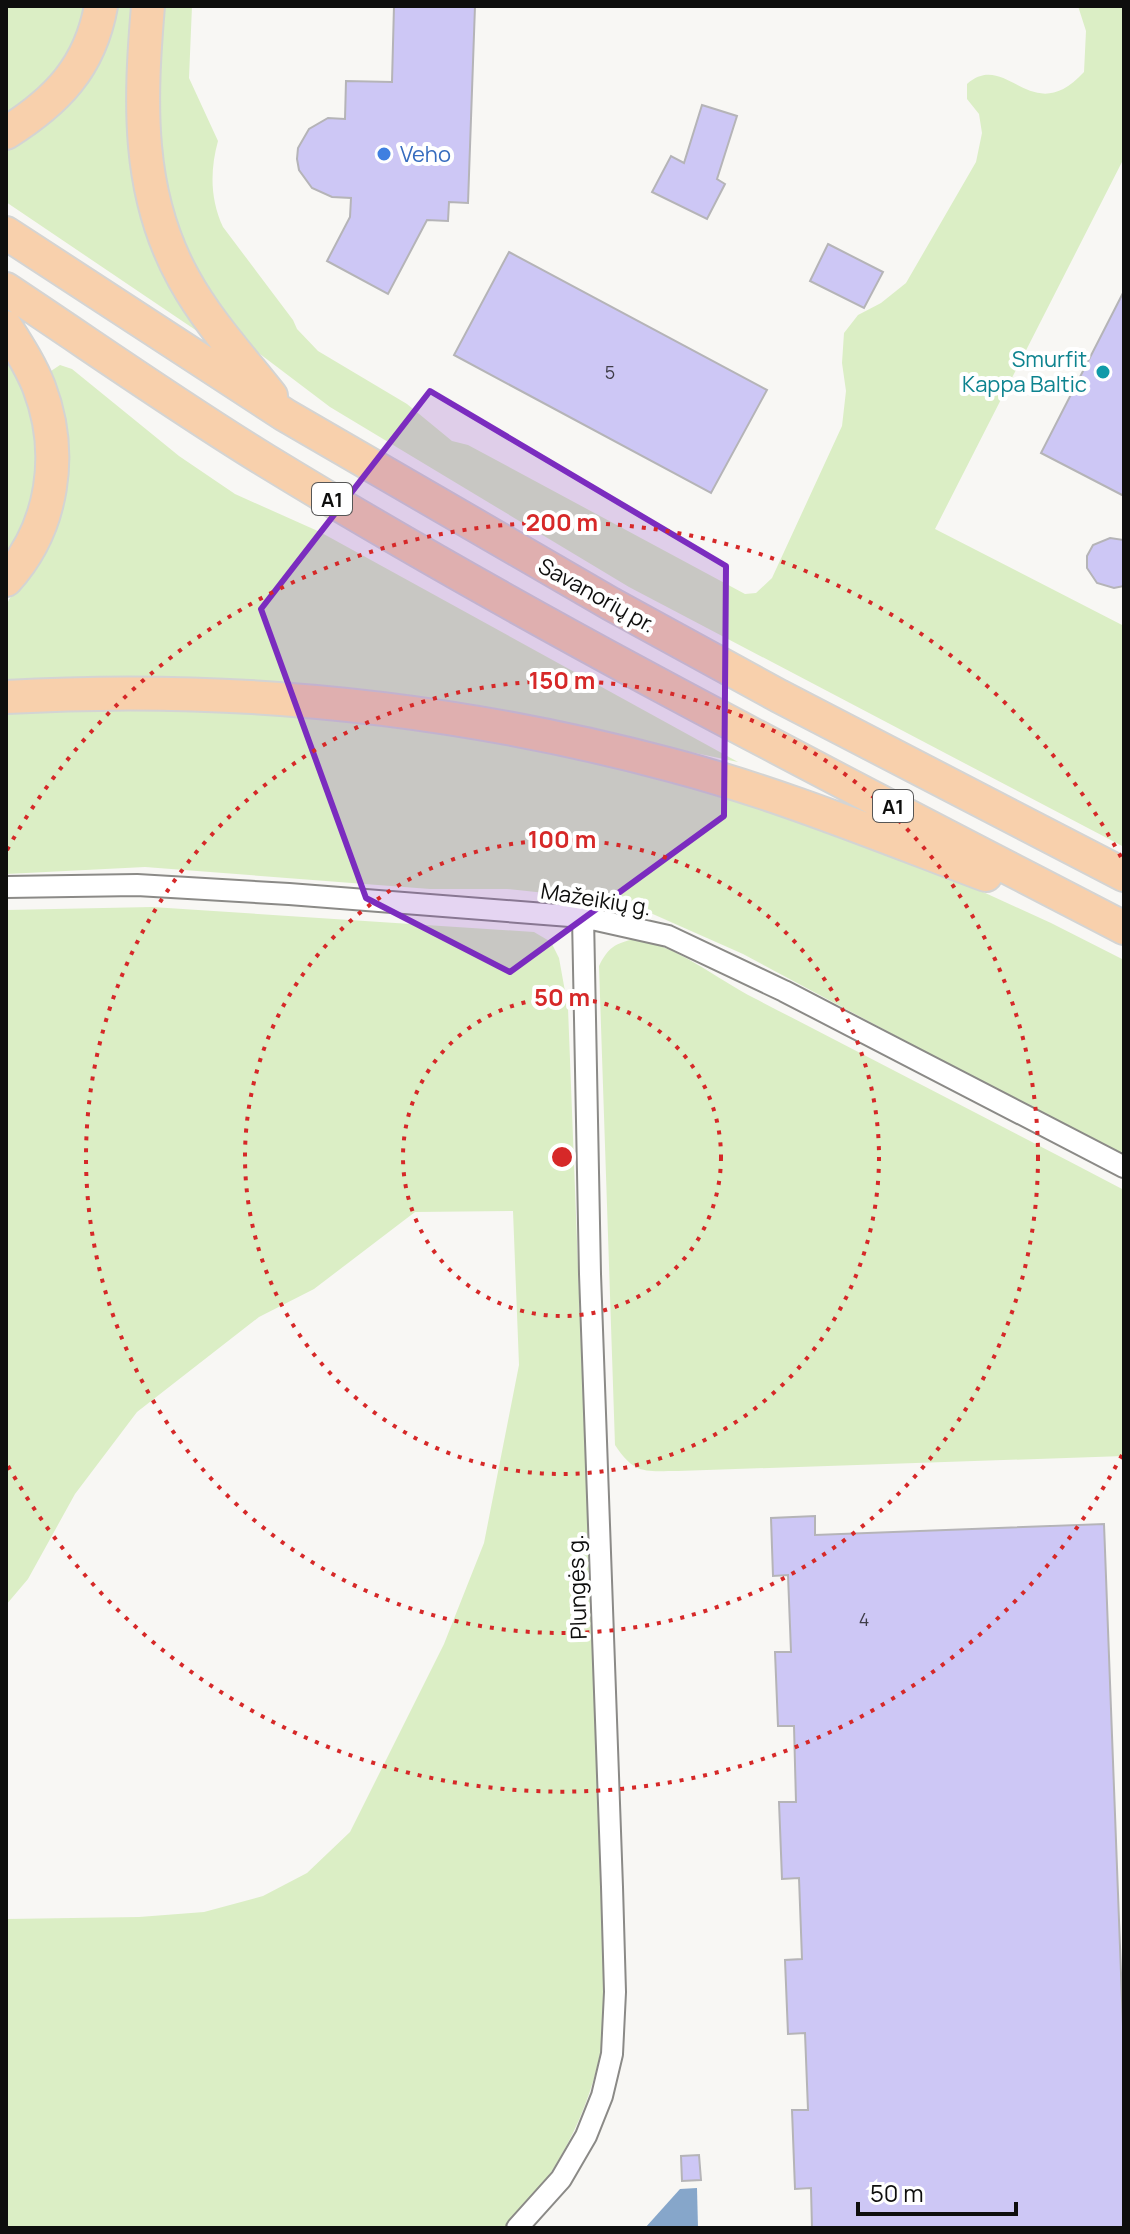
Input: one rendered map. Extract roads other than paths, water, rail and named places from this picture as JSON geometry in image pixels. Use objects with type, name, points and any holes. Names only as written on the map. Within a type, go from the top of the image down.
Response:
[{"type":"highway","points":[[6,133],[30,118],[76,70],[92,46],[101,6]]},
{"type":"highway","points":[[148,6],[143,110],[146,171],[162,234],[185,280],[285,415]]},
{"type":"highway","name":"Savanorių pr.","points":[[6,233],[285,415],[611,604],[779,696],[1124,875]]},
{"type":"highway","name":"A1","points":[[6,289],[264,459],[462,575],[670,689],[1121,926]]},
{"type":"highway","points":[[6,327],[38,384],[46,408],[52,459],[48,504],[40,526],[6,580]]},
{"type":"highway","points":[[6,697],[114,693],[293,698],[440,716],[531,732],[674,765],[752,790],[879,834],[1121,926]]},
{"type":"street","name":"Mažeikių g.","points":[[6,887],[153,886],[289,894],[583,917],[668,936],[702,950],[1124,1167]]},
{"type":"street","name":"Plungės g.","points":[[517,2228],[561,2179],[586,2136],[602,2096],[612,2054],[613,1932],[590,1274],[583,917]]},
{"type":"water","points":[[697,2188],[698,2228],[645,2228],[680,2189]]},
{"type":"place","name":"Veho","points":[[384,154]]},
{"type":"place","name":"Smurfit Kappa Baltic","points":[[1103,372]]}]
